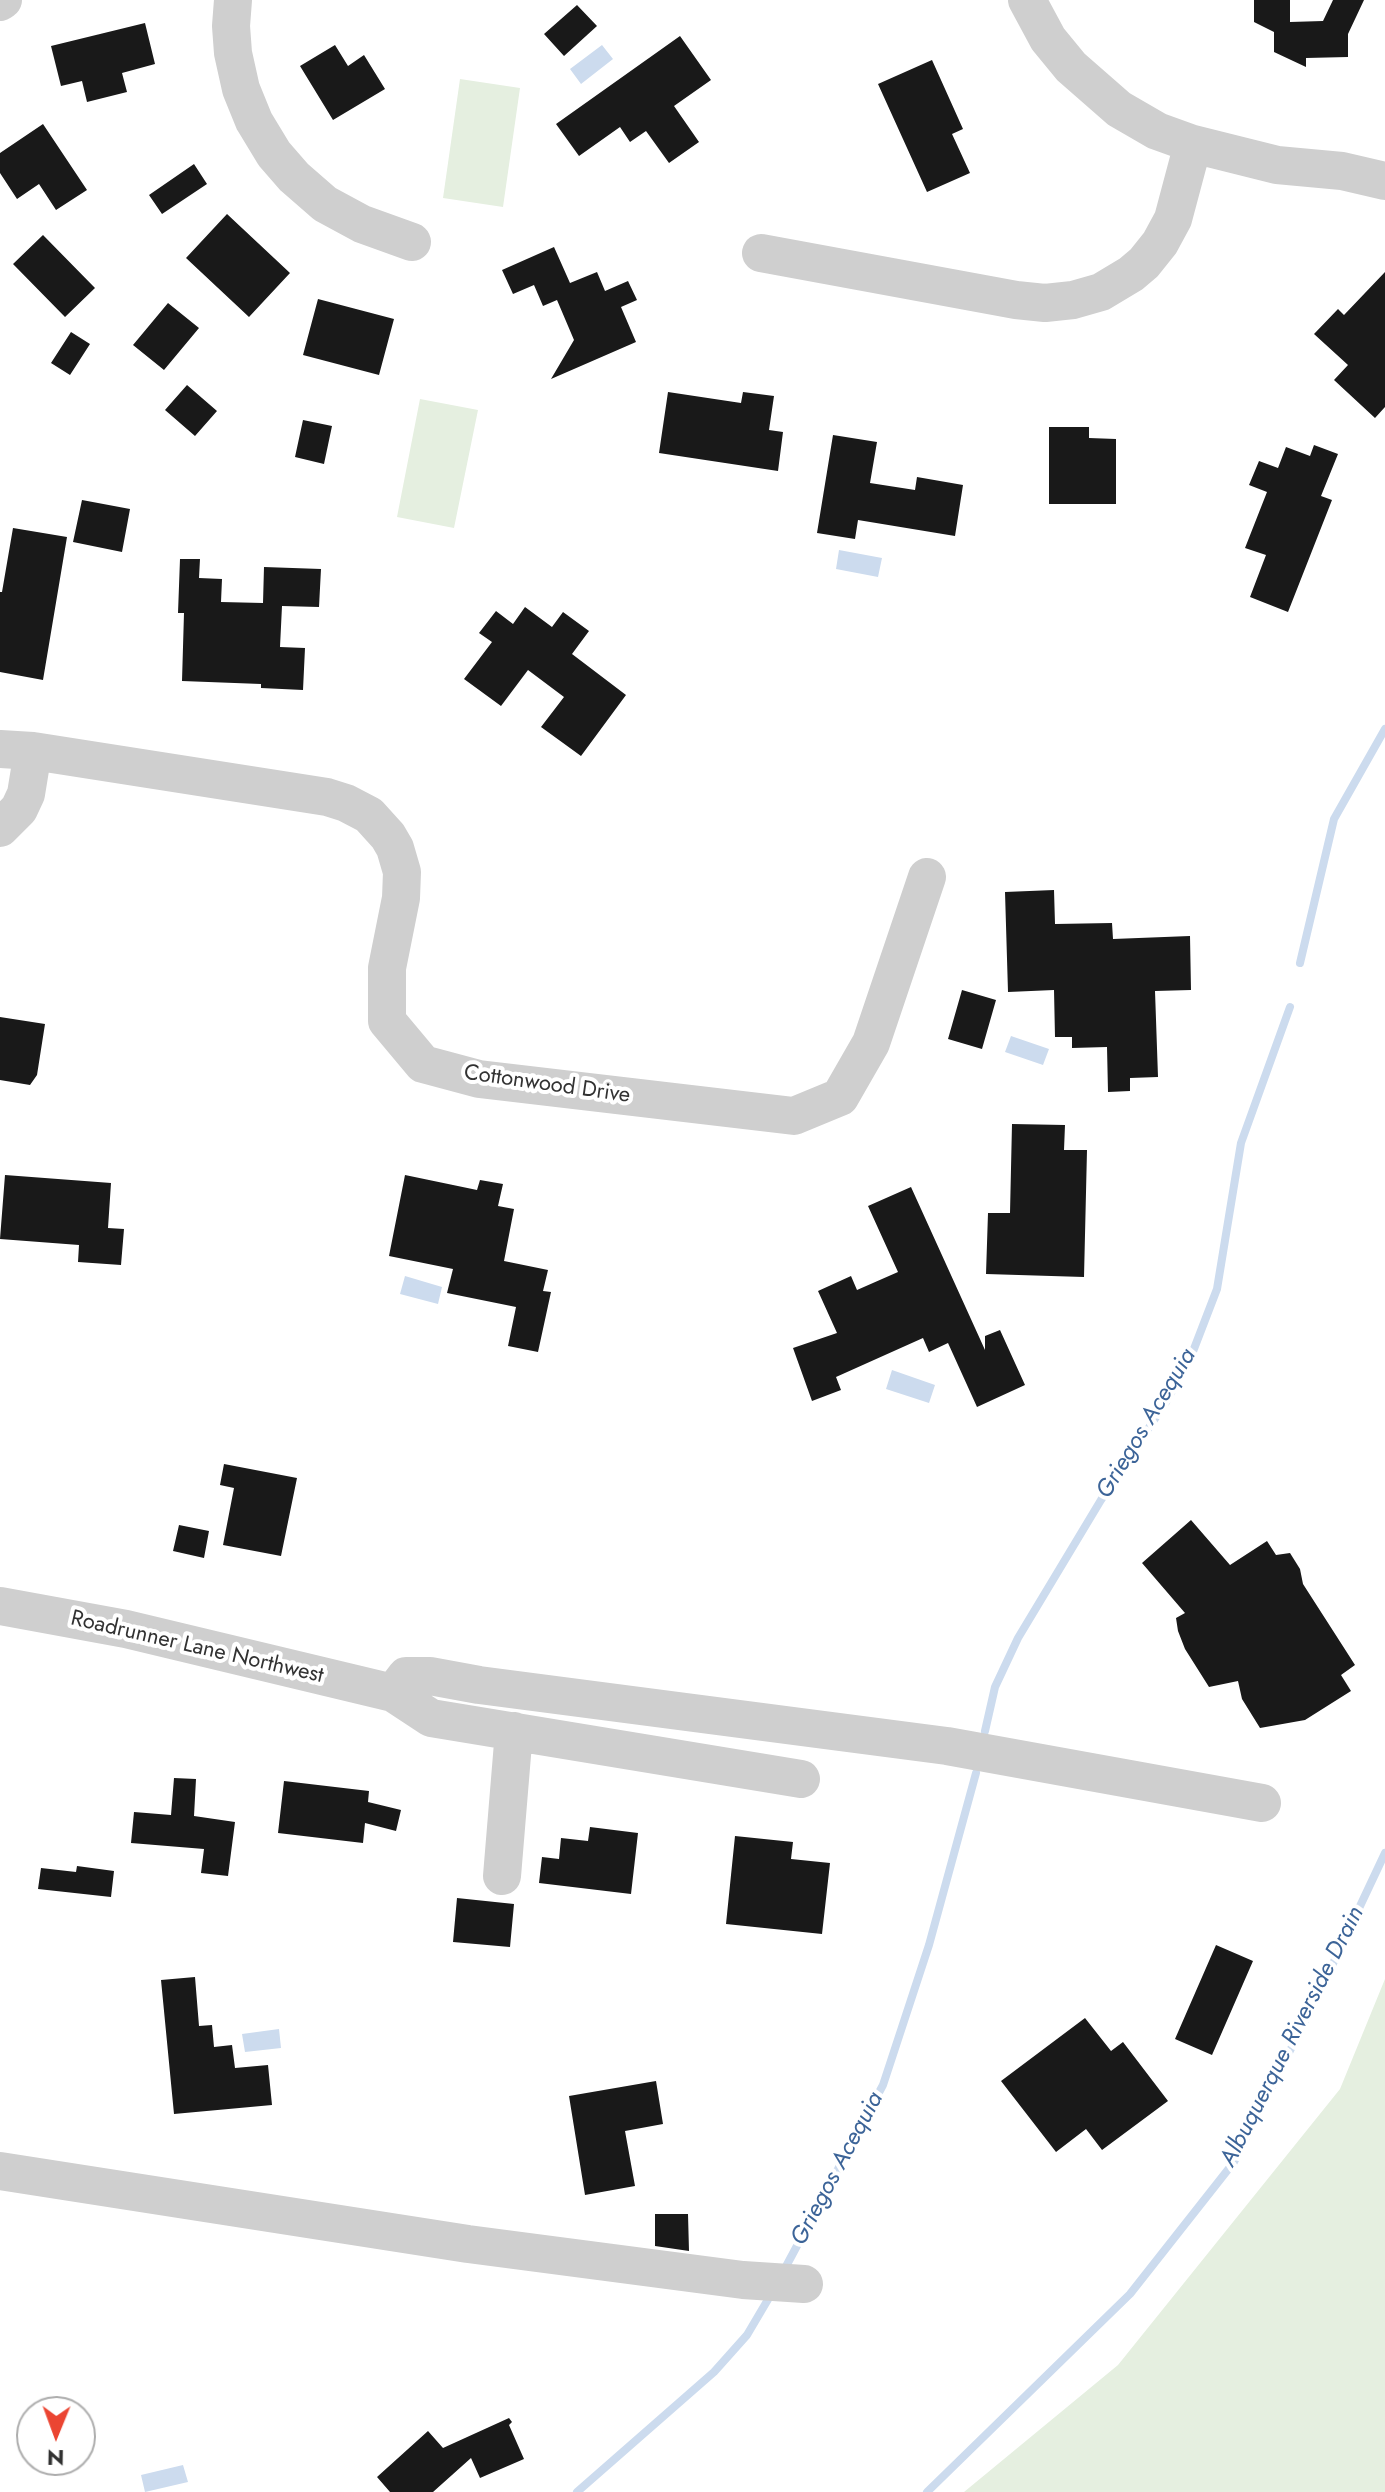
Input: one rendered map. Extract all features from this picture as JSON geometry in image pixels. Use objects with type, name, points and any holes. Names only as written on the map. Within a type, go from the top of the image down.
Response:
[{"type":"street","points":[[233,0],[233,53],[241,89],[254,121],[274,154],[294,177],[325,204],[362,224],[412,242]]},
{"type":"street","points":[[1027,0],[1048,39],[1071,67],[1119,109],[1157,131],[1193,144],[1277,165],[1342,171],[1385,181]]},
{"type":"street","points":[[761,253],[1016,300],[1045,303],[1073,300],[1101,292],[1131,274],[1160,243],[1173,219],[1193,144]]},
{"type":"street","points":[[0,828],[19,809],[26,794],[17,750]]},
{"type":"street","name":"Cottonwood Drive","points":[[17,750],[327,797],[369,815],[395,848],[402,872],[401,898],[387,968],[387,1021],[423,1064],[479,1079],[794,1116],[840,1097],[871,1043],[927,877]]},
{"type":"street","name":"Roadrunner Lane Northwest","points":[[0,1606],[126,1629],[393,1693],[431,1718],[801,1779]]},
{"type":"street","points":[[393,1693],[406,1676],[430,1676],[937,1745],[1262,1803]]},
{"type":"street","points":[[502,1876],[514,1731]]},
{"type":"street","points":[[0,2171],[468,2244],[798,2283]]},
{"type":"green space","points":[[460,79],[520,88],[503,207],[443,198]]},
{"type":"green space","points":[[420,399],[478,410],[454,528],[397,517]]},
{"type":"green space","points":[[1385,1979],[1385,2492],[964,2492],[1118,2365],[1340,2089]]},
{"type":"water","points":[[602,45],[613,59],[581,84],[570,69]]},
{"type":"water","points":[[839,550],[882,558],[878,577],[836,569]]},
{"type":"water","points":[[1011,1036],[1049,1049],[1043,1065],[1005,1052]]},
{"type":"water","points":[[405,1276],[442,1287],[438,1304],[400,1294]]},
{"type":"water","points":[[892,1370],[935,1385],[929,1403],[886,1389]]},
{"type":"water","points":[[279,2029],[281,2048],[245,2052],[242,2034]]},
{"type":"water","points":[[183,2465],[188,2482],[145,2492],[141,2475]]},
{"type":"building","points":[[1254,0],[1290,0],[1290,22],[1323,21],[1333,0],[1364,0],[1348,34],[1348,57],[1306,58],[1306,67],[1274,52],[1274,32],[1254,22]]},
{"type":"building","points":[[577,5],[597,26],[564,56],[544,34]]},
{"type":"building","points":[[145,23],[155,64],[122,73],[127,92],[87,102],[82,81],[61,86],[51,46]]},
{"type":"building","points":[[680,36],[711,80],[674,106],[699,142],[669,163],[646,131],[630,142],[620,127],[579,156],[556,124]]},
{"type":"building","points":[[335,45],[348,66],[364,55],[385,89],[333,120],[300,66]]},
{"type":"building","points":[[932,60],[963,129],[952,134],[970,173],[927,192],[878,84]]},
{"type":"building","points":[[43,124],[87,190],[56,210],[39,184],[17,199],[0,173],[0,153]]},
{"type":"building","points":[[194,164],[207,184],[162,214],[149,195]]},
{"type":"building","points":[[227,214],[290,273],[249,317],[186,258]]},
{"type":"building","points":[[43,235],[95,288],[65,317],[13,264]]},
{"type":"building","points":[[554,247],[570,283],[597,272],[605,291],[628,281],[637,300],[621,307],[636,342],[551,379],[574,340],[557,300],[543,306],[534,285],[513,294],[502,270]]},
{"type":"building","points":[[1385,272],[1385,407],[1375,418],[1334,380],[1348,365],[1314,334],[1338,309],[1344,315]]},
{"type":"building","points":[[318,299],[394,319],[379,375],[303,355]]},
{"type":"building","points":[[168,303],[199,328],[164,370],[133,345]]},
{"type":"building","points":[[71,332],[90,344],[70,375],[51,363]]},
{"type":"building","points":[[187,385],[217,411],[195,436],[165,410]]},
{"type":"building","points":[[668,392],[741,403],[743,392],[774,396],[769,430],[783,432],[778,471],[659,453]]},
{"type":"building","points":[[303,420],[332,426],[324,464],[295,457]]},
{"type":"building","points":[[1049,427],[1089,427],[1089,438],[1116,439],[1116,504],[1049,504]]},
{"type":"building","points":[[833,435],[877,442],[870,483],[915,490],[917,477],[963,485],[955,536],[858,520],[855,539],[817,533]]},
{"type":"building","points":[[1314,445],[1338,454],[1321,496],[1332,500],[1288,612],[1250,597],[1266,555],[1245,548],[1267,492],[1249,485],[1259,461],[1278,468],[1286,447],[1310,456]]},
{"type":"building","points":[[82,500],[130,509],[122,552],[73,542]]},
{"type":"building","points":[[13,528],[67,537],[43,680],[0,672],[0,592]]},
{"type":"building","points":[[180,559],[200,559],[199,578],[222,579],[221,602],[263,603],[264,567],[321,569],[319,607],[282,606],[280,647],[305,648],[303,690],[261,688],[261,684],[182,681],[184,613],[178,613]]},
{"type":"building","points":[[525,607],[552,627],[563,612],[589,631],[572,654],[626,695],[581,756],[541,727],[564,697],[528,670],[501,706],[464,679],[492,642],[479,633],[496,611],[513,624]]},
{"type":"building","points":[[1054,890],[1055,924],[1112,923],[1113,939],[1190,936],[1191,990],[1155,991],[1158,1077],[1130,1078],[1130,1091],[1108,1092],[1107,1047],[1072,1048],[1072,1037],[1055,1037],[1054,990],[1008,992],[1005,892]]},
{"type":"building","points":[[962,990],[996,1000],[982,1049],[948,1039]]},
{"type":"building","points":[[0,1017],[45,1024],[37,1075],[30,1085],[0,1080]]},
{"type":"building","points":[[1012,1124],[1065,1125],[1064,1150],[1087,1150],[1084,1277],[986,1274],[988,1213],[1010,1213]]},
{"type":"building","points":[[5,1175],[111,1183],[108,1228],[124,1229],[121,1265],[78,1262],[79,1245],[0,1239]]},
{"type":"building","points":[[405,1175],[477,1190],[480,1180],[503,1184],[498,1206],[514,1209],[504,1261],[548,1270],[543,1291],[551,1292],[538,1352],[508,1346],[516,1307],[447,1293],[453,1269],[389,1256]]},
{"type":"building","points":[[911,1187],[985,1350],[985,1336],[1000,1330],[1025,1385],[977,1407],[948,1343],[929,1352],[923,1338],[836,1377],[841,1390],[812,1401],[793,1348],[837,1333],[818,1291],[851,1276],[857,1290],[898,1272],[868,1206]]},
{"type":"building","points":[[224,1464],[297,1478],[281,1556],[223,1545],[234,1488],[220,1485]]},
{"type":"building","points":[[1191,1520],[1230,1565],[1267,1541],[1276,1555],[1290,1553],[1300,1569],[1303,1584],[1355,1665],[1341,1675],[1351,1691],[1305,1720],[1260,1728],[1242,1699],[1238,1681],[1209,1687],[1185,1649],[1178,1631],[1176,1618],[1185,1613],[1142,1563]]},
{"type":"building","points":[[179,1525],[209,1531],[204,1558],[173,1551]]},
{"type":"building","points":[[174,1778],[196,1779],[194,1816],[235,1822],[228,1876],[201,1873],[204,1849],[131,1843],[134,1812],[171,1815]]},
{"type":"building","points":[[284,1781],[369,1791],[368,1802],[401,1810],[396,1831],[365,1823],[363,1843],[278,1833]]},
{"type":"building","points":[[590,1827],[638,1833],[631,1894],[539,1883],[542,1857],[559,1859],[561,1838],[588,1841]]},
{"type":"building","points":[[735,1836],[793,1842],[791,1859],[830,1863],[822,1934],[726,1924]]},
{"type":"building","points":[[77,1866],[114,1871],[111,1897],[38,1889],[41,1868],[76,1872]]},
{"type":"building","points":[[457,1898],[514,1904],[510,1947],[453,1942]]},
{"type":"building","points":[[1216,1945],[1253,1961],[1212,2055],[1175,2039]]},
{"type":"building","points":[[195,1977],[199,2026],[212,2025],[214,2047],[232,2045],[235,2068],[268,2065],[272,2105],[174,2114],[161,1980]]},
{"type":"building","points":[[1085,2018],[1111,2051],[1123,2042],[1168,2101],[1102,2150],[1086,2129],[1056,2152],[1001,2081]]},
{"type":"building","points":[[656,2081],[663,2124],[625,2131],[635,2186],[585,2195],[569,2096]]},
{"type":"building","points":[[655,2214],[688,2214],[689,2251],[655,2246]]},
{"type":"building","points":[[509,2418],[512,2422],[509,2425],[524,2459],[480,2478],[471,2458],[433,2492],[390,2492],[377,2477],[428,2431],[443,2448]]},
{"type":"waterway","name":"Griegos Acequia","points":[[1300,963],[1334,819],[1385,729]]},
{"type":"waterway","name":"Griegos Acequia","points":[[985,1731],[995,1687],[1018,1638],[1101,1500],[1166,1402],[1192,1354],[1217,1289],[1241,1143],[1290,1007]]},
{"type":"waterway","name":"Griegos Acequia","points":[[783,2272],[883,2085],[929,1945],[976,1773]]},
{"type":"waterway","name":"Albuquerque Riverside Drain","points":[[927,2492],[1130,2294],[1234,2162],[1385,1853]]},
{"type":"waterway","name":"Griegos Acequia","points":[[577,2492],[714,2372],[747,2335],[773,2291]]}]
